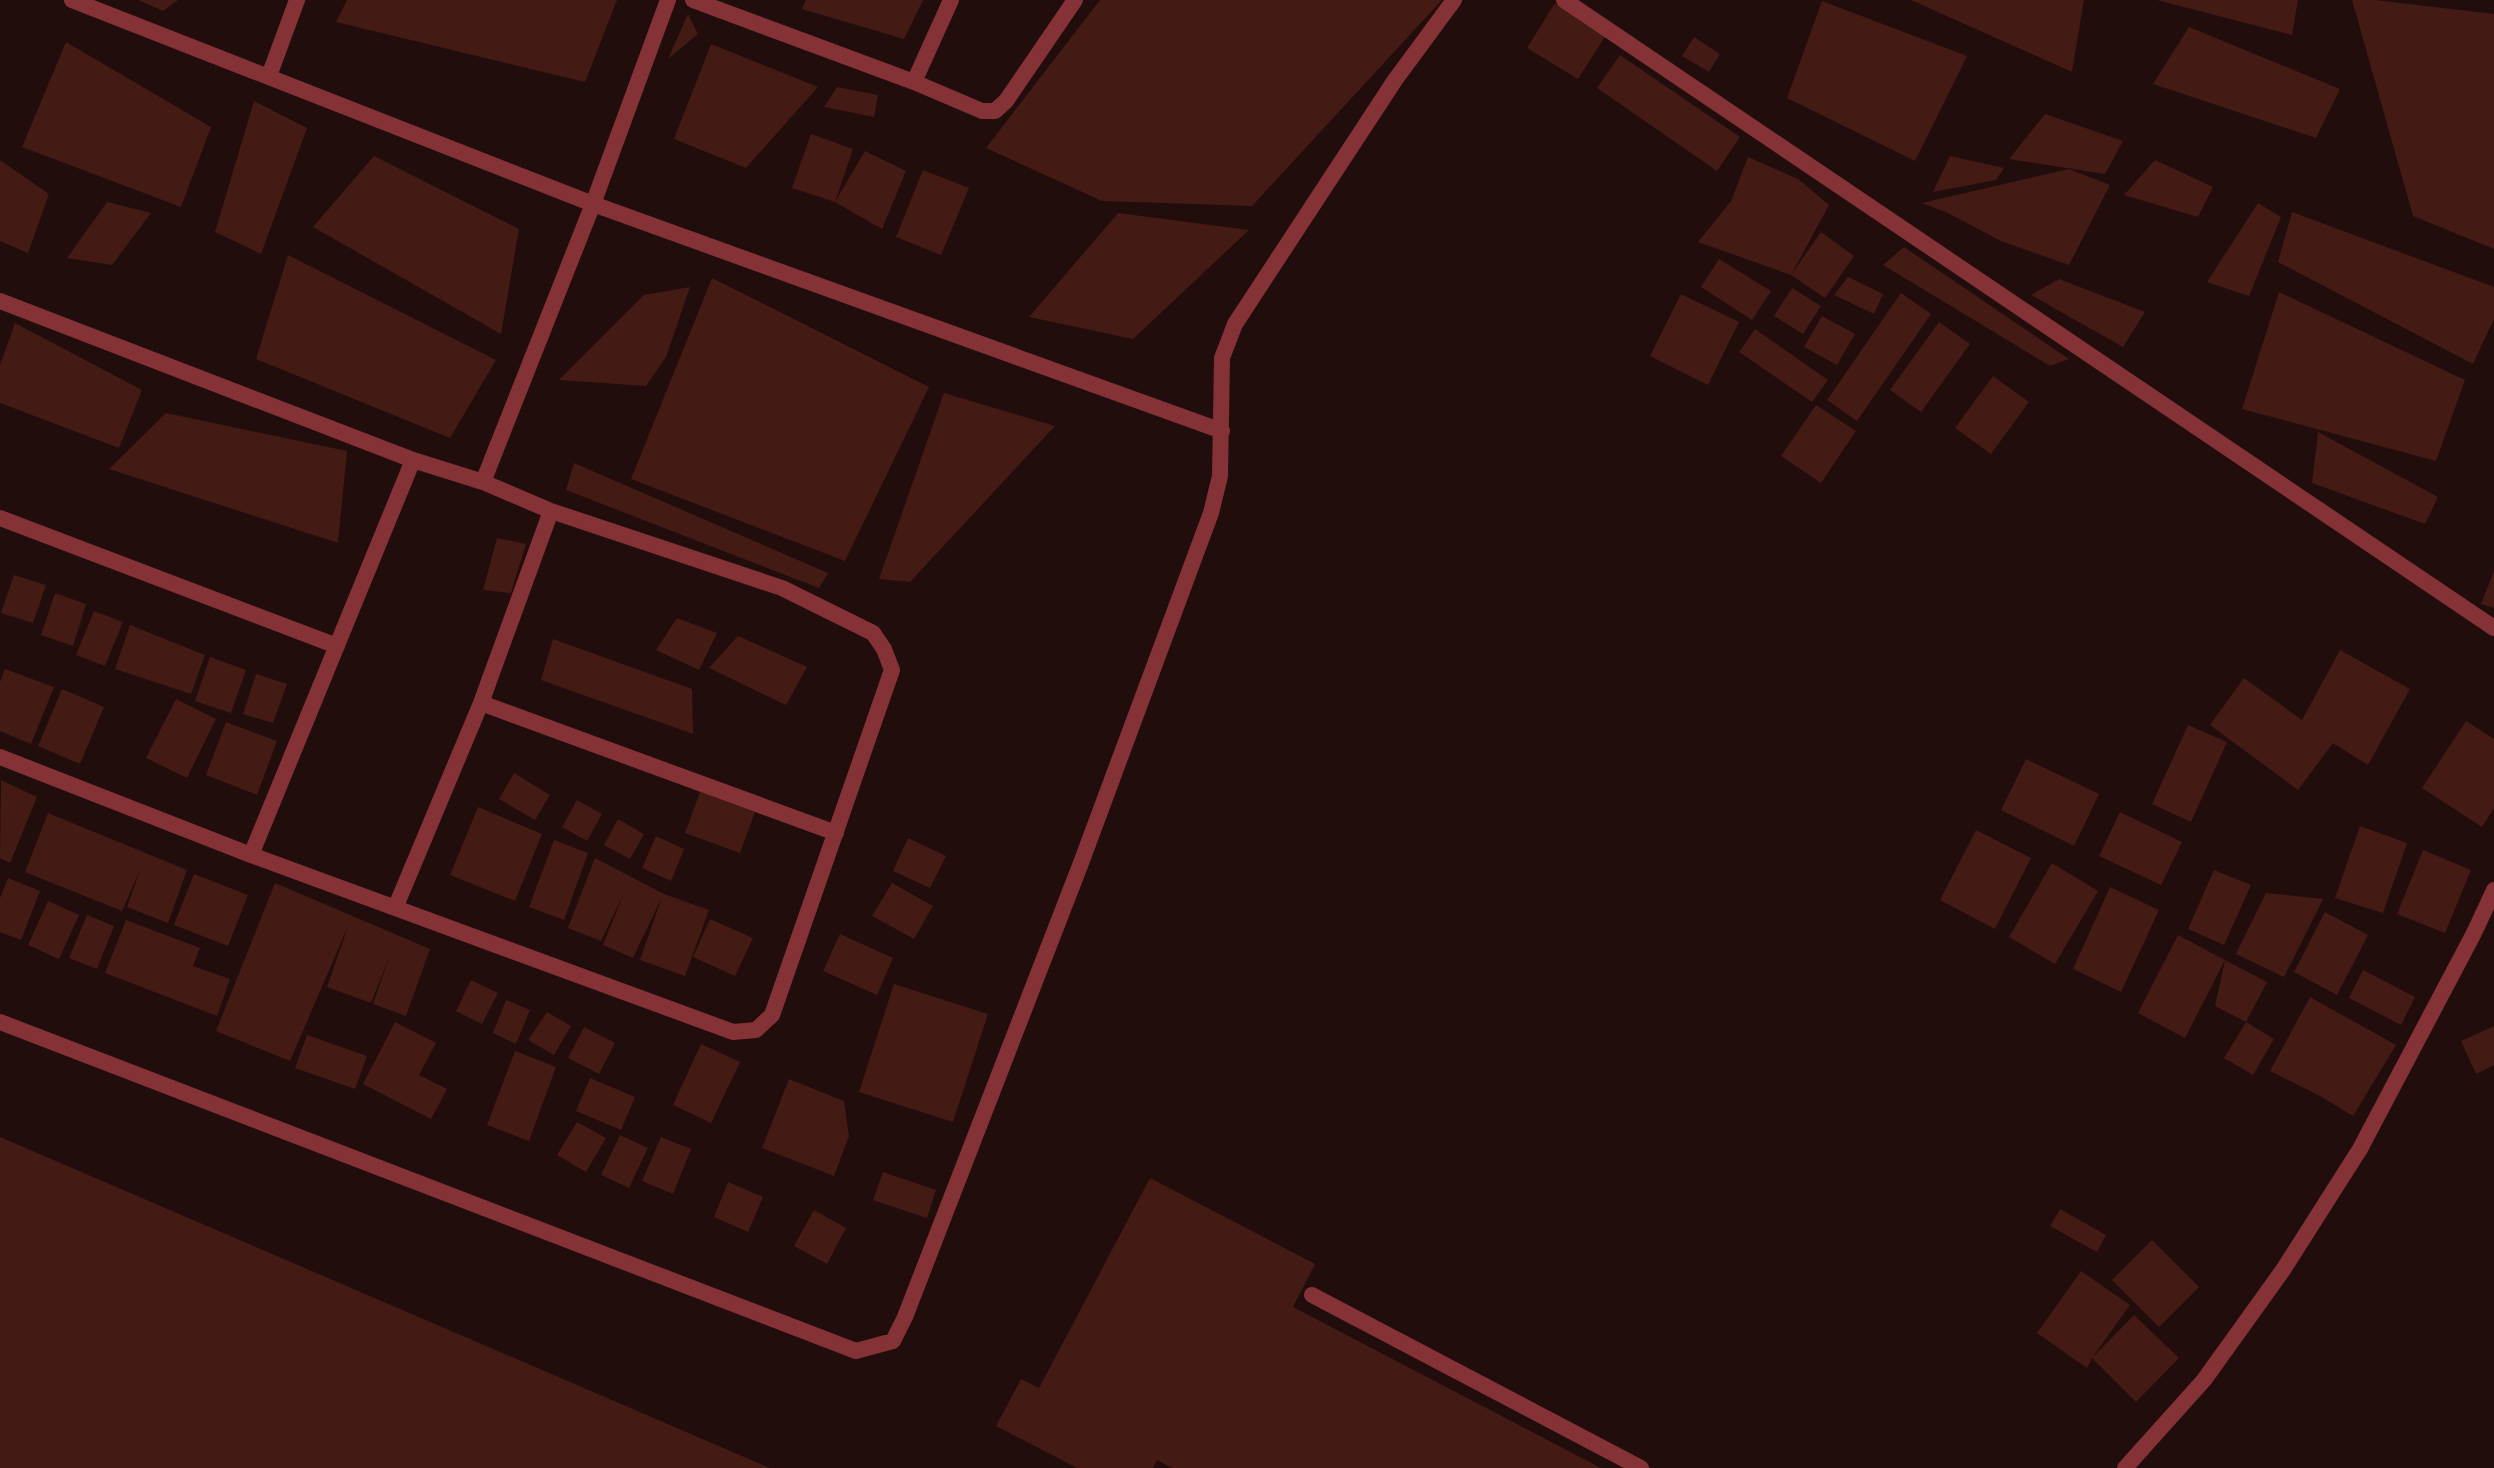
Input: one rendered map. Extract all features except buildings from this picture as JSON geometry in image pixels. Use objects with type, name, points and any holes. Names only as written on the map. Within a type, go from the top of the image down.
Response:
[{"type":"street","points":[[72,0],[593,204],[1222,431]]},
{"type":"street","points":[[269,76],[297,0]]},
{"type":"street","points":[[483,482],[593,204],[668,0]]},
{"type":"street","points":[[693,0],[914,82],[982,111],[995,111],[1006,101],[1075,0]]},
{"type":"street","points":[[914,82],[951,0]]},
{"type":"street","points":[[0,1022],[856,1351],[893,1341],[911,1303],[1081,863],[1211,513],[1220,476],[1222,358],[1235,324],[1395,80],[1454,0]]},
{"type":"street","points":[[1564,0],[2494,628]]},
{"type":"street","points":[[0,301],[413,460],[483,482],[551,511],[782,588],[873,633],[884,649],[892,670],[772,1015],[756,1030],[733,1032],[251,855],[0,757]]},
{"type":"street","points":[[251,855],[413,460]]},
{"type":"street","points":[[396,906],[481,703],[551,511]]},
{"type":"street","points":[[0,518],[337,646]]},
{"type":"street","points":[[481,703],[836,833]]},
{"type":"street","points":[[2125,1468],[2204,1380],[2283,1270],[2360,1149],[2494,890]]},
{"type":"street","points":[[1312,1295],[1641,1468]]}]
